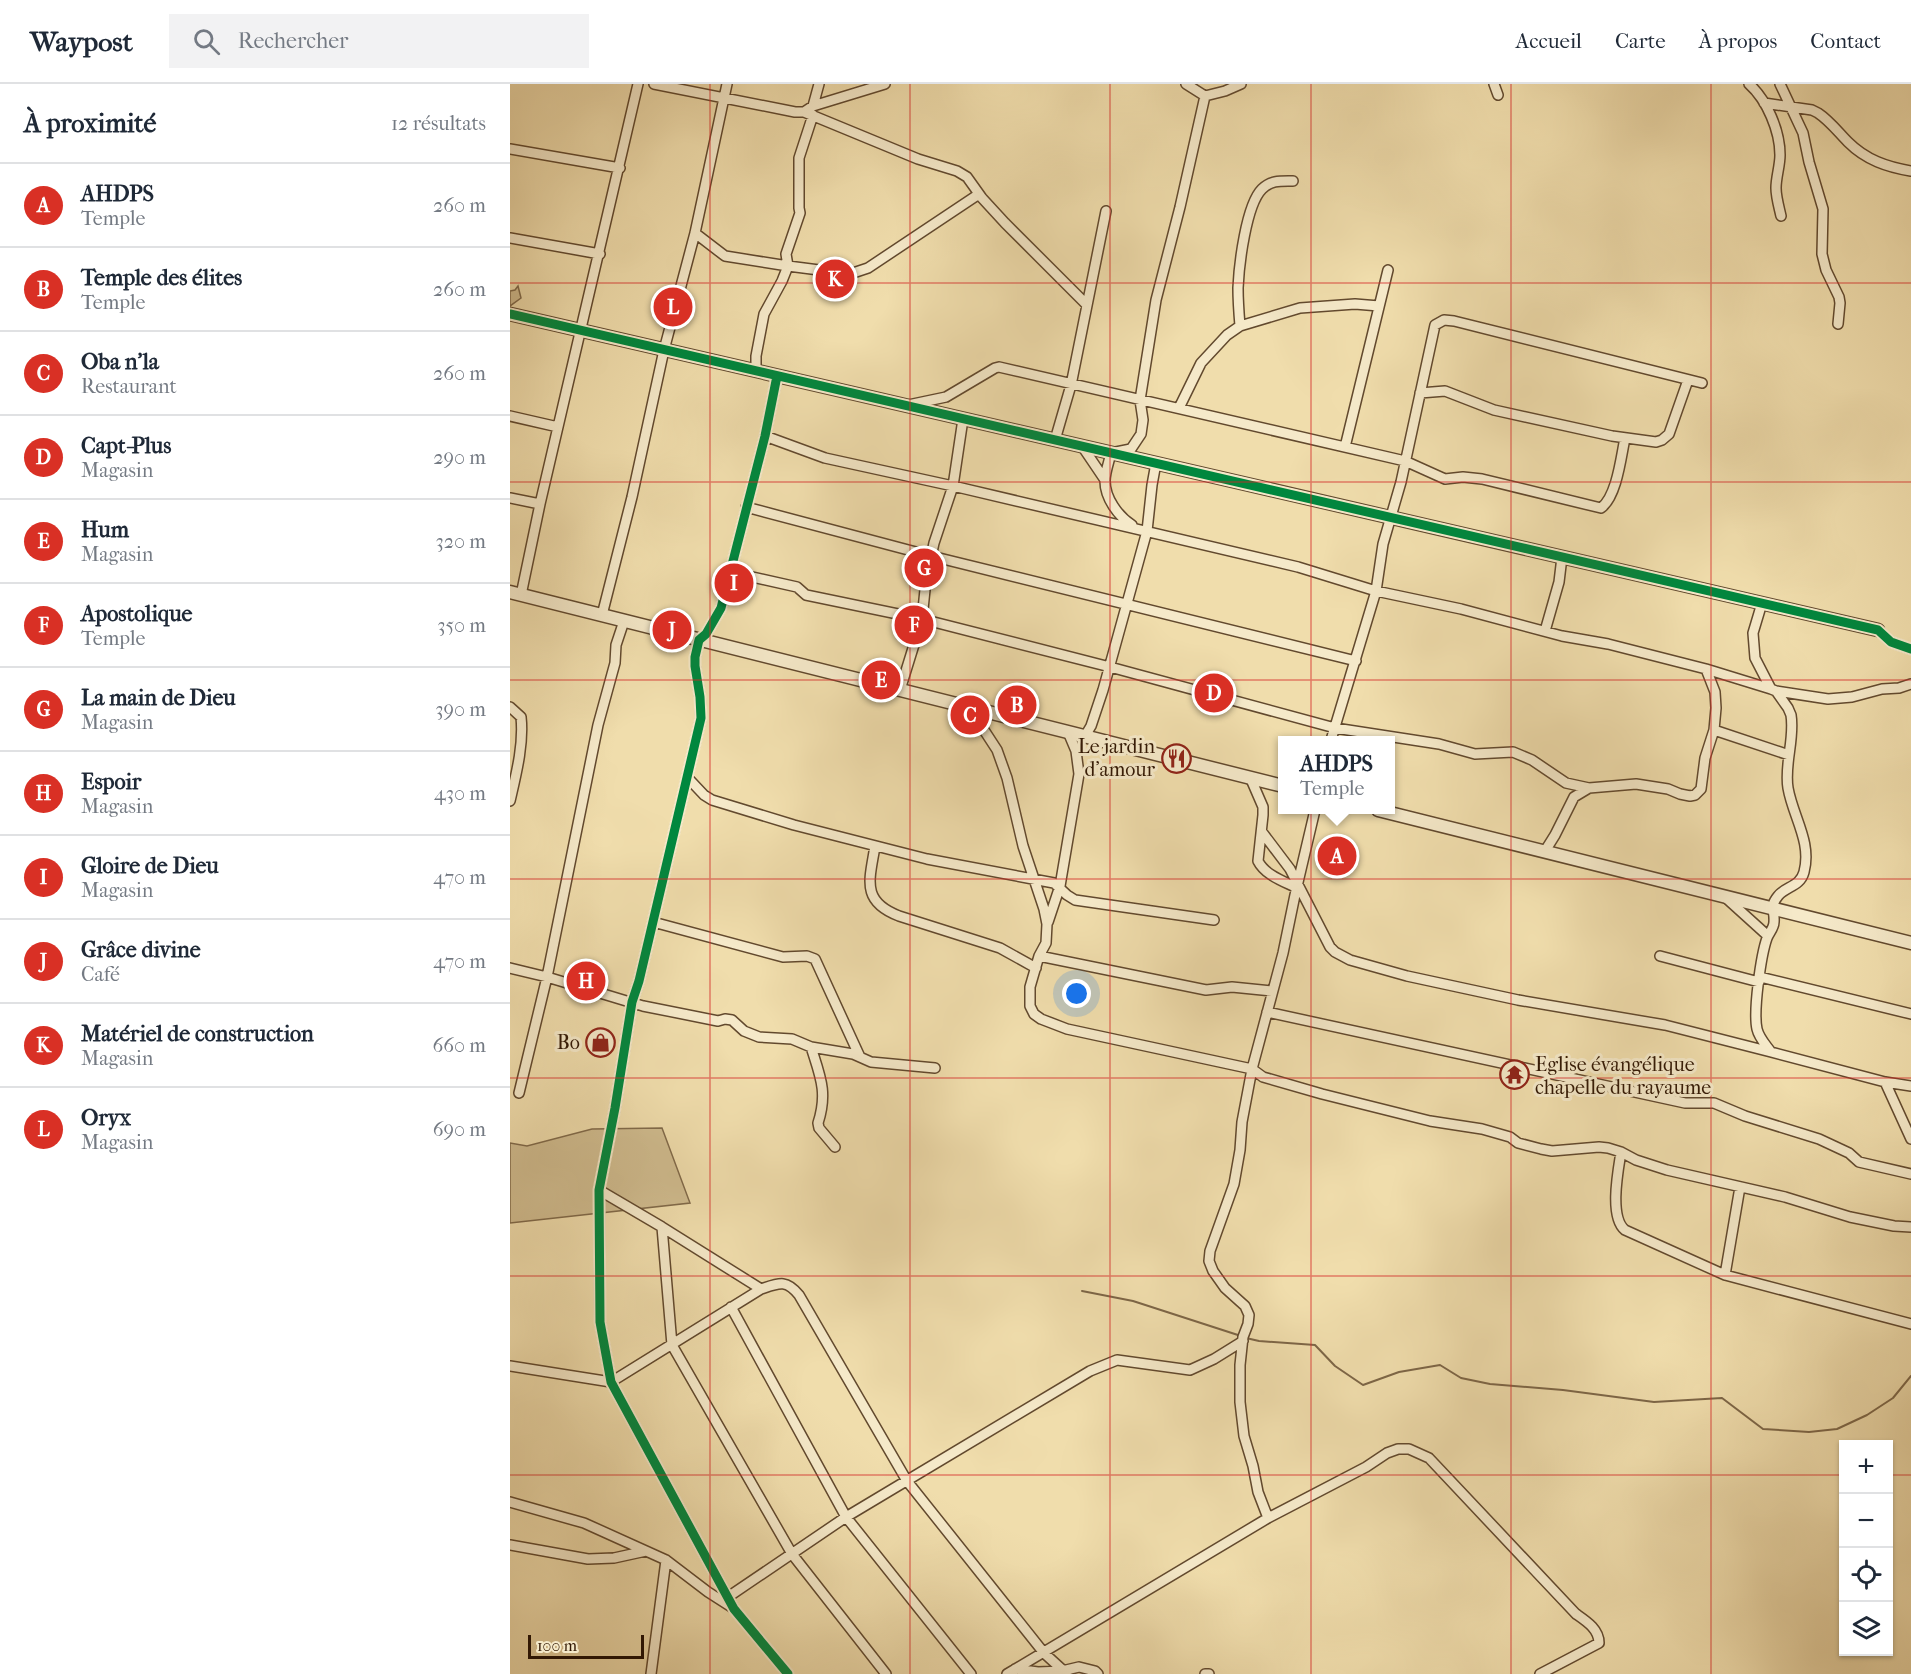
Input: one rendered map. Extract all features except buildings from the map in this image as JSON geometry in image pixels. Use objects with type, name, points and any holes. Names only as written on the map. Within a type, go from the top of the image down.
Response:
[{"type":"street","points":[[638,84],[600,254],[516,594],[1278,785]]},
{"type":"street","points":[[654,84],[795,112],[810,111],[885,84]]},
{"type":"street","points":[[602,615],[632,497],[664,350],[695,233],[727,84]]},
{"type":"street","points":[[756,371],[756,356],[764,314],[778,291],[788,266],[786,254],[800,213],[799,158],[819,84]]},
{"type":"street","points":[[1186,84],[1205,96],[1241,84]]},
{"type":"street","points":[[1494,84],[1498,95]]},
{"type":"street","points":[[1749,84],[1764,103],[1777,131],[1780,154],[1776,190],[1781,216]]},
{"type":"street","points":[[1780,84],[1803,133],[1823,209],[1822,254],[1826,270],[1839,297],[1838,324]]},
{"type":"street","points":[[1111,453],[1131,448],[1141,434],[1143,420],[1140,400],[1156,300],[1205,96]]},
{"type":"street","points":[[1764,103],[1818,113],[1873,161],[1911,171]]},
{"type":"street","points":[[810,111],[918,159],[957,171],[967,177],[1005,223],[1087,305]]},
{"type":"street","points":[[510,149],[620,168]]},
{"type":"street","points":[[1240,326],[1238,288],[1252,203],[1263,188],[1277,180],[1293,181]]},
{"type":"street","points":[[695,233],[725,256],[850,274],[868,268],[979,194]]},
{"type":"street","points":[[1055,440],[1071,385],[1106,211]]},
{"type":"street","points":[[510,238],[600,254]]},
{"type":"street","points":[[1345,447],[1388,270]]},
{"type":"street","points":[[1179,408],[1201,363],[1227,335],[1240,326],[1300,308],[1355,304],[1379,306]]},
{"type":"street","points":[[510,314],[1878,630],[1891,642],[1911,650]]},
{"type":"street","points":[[1333,736],[1376,591],[1383,544],[1405,461],[1434,325],[1444,320],[1702,383]]},
{"type":"street","points":[[905,405],[946,397],[995,368],[999,368],[1405,461],[1445,479],[1463,477],[1482,479],[1601,508],[1608,502],[1613,489],[1625,438]]},
{"type":"street","points":[[777,376],[765,435],[721,608],[706,634],[699,640],[695,657],[694,666],[700,697],[701,718],[632,1002],[599,1190],[600,1322],[611,1382],[735,1609],[788,1674]]},
{"type":"street","points":[[1420,393],[1445,391],[1494,410],[1625,438],[1656,442],[1669,434],[1688,380]]},
{"type":"street","points":[[935,412],[946,397]]},
{"type":"street","points":[[510,416],[558,428]]},
{"type":"street","points":[[900,690],[922,619],[931,556],[953,486],[963,418]]},
{"type":"street","points":[[765,435],[825,458],[1298,567],[1376,591],[1608,644],[1706,669],[1774,690],[1828,699],[1852,697],[1911,684]]},
{"type":"street","points":[[1082,446],[1105,480]]},
{"type":"street","points":[[1111,453],[1105,480],[1108,497],[1124,520],[1143,530]]},
{"type":"street","points":[[1084,736],[1095,715],[1128,604],[1156,463]]},
{"type":"street","points":[[510,498],[540,504]]},
{"type":"street","points":[[746,507],[931,556],[1356,661]]},
{"type":"street","points":[[742,521],[762,512]]},
{"type":"street","points":[[1545,631],[1559,582],[1562,557]]},
{"type":"street","points":[[730,572],[797,587],[806,595],[922,619],[1335,728],[1387,736]]},
{"type":"street","points":[[1762,603],[1753,633],[1755,658],[1791,715],[1788,788],[1805,841],[1804,871],[1798,884],[1779,895],[1772,908],[1774,923],[1768,936],[1756,1004],[1757,1031],[1771,1052]]},
{"type":"street","points":[[519,1093],[547,977],[598,725],[615,663],[616,645],[624,621]]},
{"type":"street","points":[[1395,737],[1439,744],[1475,754],[1513,752],[1532,760],[1566,783],[1588,788],[1636,784],[1668,789],[1690,796],[1695,795],[1701,789],[1705,758],[1714,730],[1716,699],[1706,669]]},
{"type":"street","points":[[510,706],[521,717],[522,726],[517,772],[510,801]]},
{"type":"street","points":[[969,707],[997,750],[1007,778],[1023,846],[1044,909],[1047,924],[1046,943],[1039,956],[1030,987],[1030,1006],[1034,1014],[1041,1019],[1067,1029],[1252,1069],[1263,1077],[1322,1094],[1431,1121],[1510,1137],[1518,1143],[1541,1149],[1552,1151],[1599,1147],[1621,1152],[1636,1160],[1667,1170],[1785,1197],[1850,1217],[1911,1227]]},
{"type":"street","points":[[1714,730],[1789,755]]},
{"type":"street","points":[[1047,924],[1060,886],[1079,774],[1076,751],[1068,732]]},
{"type":"street","points":[[687,777],[712,800],[794,825],[927,859],[1033,877],[1060,886],[1067,895],[1075,900],[1214,920]]},
{"type":"street","points":[[1250,777],[1263,807],[1258,861],[1261,867],[1275,877],[1297,886]]},
{"type":"street","points":[[1545,851],[1556,835],[1574,797],[1588,788]]},
{"type":"street","points":[[1268,1518],[1258,1492],[1244,1436],[1240,1402],[1240,1365],[1249,1314],[1245,1306],[1225,1288],[1209,1261],[1215,1232],[1234,1184],[1252,1069],[1284,952],[1312,814]]},
{"type":"street","points":[[1394,814],[1911,943]]},
{"type":"street","points":[[1262,832],[1290,869],[1330,947],[1350,960],[1407,976],[1518,1000],[1665,1025],[1885,1082],[1911,1086]]},
{"type":"street","points":[[875,846],[869,882],[878,904],[888,912],[1000,948],[1036,968]]},
{"type":"street","points":[[1722,895],[1768,936]]},
{"type":"street","points":[[653,922],[783,957],[807,956],[814,959],[860,1057]]},
{"type":"street","points":[[1039,956],[1206,990],[1232,987],[1272,992]]},
{"type":"street","points":[[1660,956],[1911,1014]]},
{"type":"street","points":[[510,968],[660,1011],[718,1022],[725,1019],[732,1020],[748,1034],[759,1037],[792,1039],[811,1047],[853,1054],[871,1062],[935,1068]]},
{"type":"street","points":[[1266,1012],[1685,1103],[1714,1103],[1745,1116],[1820,1138],[1849,1153],[1859,1162],[1911,1174]]},
{"type":"street","points":[[811,1047],[824,1091],[819,1128],[835,1147]]},
{"type":"street","points":[[1885,1082],[1911,1139]]},
{"type":"street","points":[[1621,1152],[1616,1212],[1619,1226],[1625,1230],[1725,1275],[1911,1324]]},
{"type":"street","points":[[1725,1275],[1740,1187]]},
{"type":"street","points":[[599,1190],[761,1289]]},
{"type":"street","points":[[662,1227],[672,1345],[792,1554],[886,1674]]},
{"type":"street","points":[[510,1366],[611,1382],[761,1289],[778,1284],[792,1286],[907,1481],[1044,1653],[1065,1672]]},
{"type":"street","points":[[731,1307],[846,1517],[971,1674]]},
{"type":"street","points":[[728,1597],[846,1517],[1090,1371],[1117,1360],[1127,1360],[1190,1371],[1243,1341]]},
{"type":"street","points":[[1011,1671],[1268,1518],[1366,1467],[1387,1453],[1398,1449],[1408,1449],[1429,1458],[1599,1636],[1599,1643],[1540,1674]]},
{"type":"street","points":[[510,1502],[584,1522],[666,1560],[735,1609]]},
{"type":"street","points":[[510,1545],[588,1559],[614,1558],[646,1551]]},
{"type":"street","points":[[651,1674],[666,1560]]},
{"type":"street","points":[[1011,1671],[1065,1672],[1079,1667],[1098,1674]]},
{"type":"shaded area","points":[[518,286],[521,298],[510,306],[510,291],[515,290]]},
{"type":"shaded area","points":[[662,1128],[690,1203],[510,1223],[510,1143],[527,1146],[592,1129]]},
{"type":"waterway","points":[[1082,1291],[1133,1301],[1241,1336]]},
{"type":"waterway","points":[[1246,1338],[1315,1345],[1335,1366],[1363,1385],[1399,1372],[1440,1365],[1461,1378],[1490,1384],[1563,1390],[1654,1402],[1722,1398],[1763,1429],[1809,1432],[1837,1429],[1867,1415],[1893,1398],[1911,1376]]},
{"type":"cycle path","points":[[510,314],[1878,630],[1891,642],[1911,649]]},
{"type":"cycle path","points":[[777,376],[765,436],[721,608],[706,634],[699,640],[695,657],[701,718],[639,981],[632,1002],[599,1190],[600,1322],[611,1382],[734,1609],[788,1674]]},
{"type":"place","name":"Matériel de construction","points":[[835,279]]},
{"type":"place","name":"Oryx","points":[[673,307]]},
{"type":"place","name":"La main de Dieu","points":[[924,568]]},
{"type":"place","name":"Gloire de Dieu","points":[[734,583]]},
{"type":"place","name":"Apostolique","points":[[914,625]]},
{"type":"place","name":"Grâce divine","points":[[672,630]]},
{"type":"place","name":"Hum","points":[[881,680]]},
{"type":"place","name":"Capt-Plus","points":[[1214,693]]},
{"type":"place","name":"Temple des élites","points":[[1017,705]]},
{"type":"place","name":"Oba n'la","points":[[970,715]]},
{"type":"place","name":"Le jardin d'amour","points":[[1176,758]]},
{"type":"place","name":"AHDPS","points":[[1337,856]]},
{"type":"place","name":"Espoir","points":[[586,981]]},
{"type":"place","name":"Bo","points":[[601,1042]]},
{"type":"place","name":"Eglise évangélique chapelle du rayaume","points":[[1514,1075]]}]
